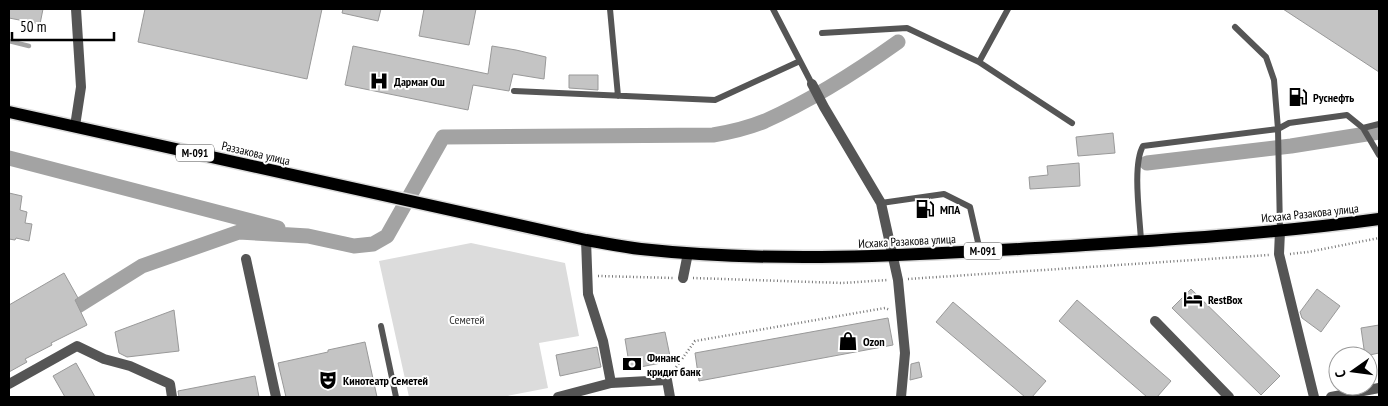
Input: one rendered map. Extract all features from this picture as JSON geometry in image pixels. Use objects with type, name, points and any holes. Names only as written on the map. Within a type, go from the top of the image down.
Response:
[{"type":"main road","name":"Раззакова улица","points":[[9,112],[586,240]]},
{"type":"main road","name":"Исхака Разакова улица","points":[[586,240],[639,249],[764,257],[894,256],[1280,231],[1379,219]]},
{"type":"street","points":[[75,126],[81,87],[76,9]]},
{"type":"street","points":[[812,84],[881,203],[898,280],[905,353],[901,397]]},
{"type":"street","points":[[1280,231],[1279,254],[1314,397]]},
{"type":"street","points":[[586,240],[588,294],[602,341],[611,383]]},
{"type":"street","points":[[683,278],[688,253]]},
{"type":"street","points":[[246,259],[276,397]]},
{"type":"street","points":[[1156,321],[1229,397]]},
{"type":"street","points":[[9,384],[77,346],[104,359],[130,366],[170,384],[172,397]]},
{"type":"street","points":[[558,397],[594,393],[611,383],[667,380],[670,397]]},
{"type":"street","points":[[1331,397],[1379,388]]},
{"type":"lane","points":[[610,9],[618,96]]},
{"type":"lane","points":[[773,9],[812,84]]},
{"type":"lane","points":[[979,62],[1008,9]]},
{"type":"lane","points":[[1235,27],[1266,58],[1274,80],[1278,132],[1280,231]]},
{"type":"lane","points":[[822,33],[907,28],[979,62],[1072,123]]},
{"type":"lane","points":[[514,91],[715,100],[800,62]]},
{"type":"lane","points":[[1141,241],[1138,170],[1139,152],[1143,146],[1278,132],[1290,122],[1347,114],[1364,130],[1379,156]]},
{"type":"lane","points":[[1364,130],[1379,124]]},
{"type":"lane","points":[[881,203],[944,194],[970,207],[980,251]]},
{"type":"lane","points":[[381,326],[396,397]]},
{"type":"path","points":[[586,275],[842,283],[1308,252],[1379,238]]},
{"type":"path","points":[[667,380],[695,341],[885,308]]},
{"type":"green space","name":"Семетей","points":[[471,243],[565,263],[579,336],[539,343],[548,388],[502,397],[409,397],[379,261]]},
{"type":"building","points":[[9,9],[43,9],[40,24],[9,18]]},
{"type":"building","points":[[145,9],[322,9],[307,79],[138,42]]},
{"type":"building","points":[[343,9],[381,9],[378,21],[342,13]]},
{"type":"building","points":[[424,9],[476,9],[469,45],[419,36]]},
{"type":"building","points":[[1283,9],[1379,9],[1379,72]]},
{"type":"building","points":[[353,46],[488,74],[492,46],[516,50],[546,57],[544,79],[513,74],[509,91],[473,85],[468,110],[345,85]]},
{"type":"building","points":[[569,75],[598,75],[598,90],[569,88]]},
{"type":"building","points":[[1113,133],[1115,153],[1078,156],[1076,137]]},
{"type":"building","points":[[1079,163],[1080,186],[1030,189],[1029,177],[1048,175],[1047,166]]},
{"type":"building","points":[[9,193],[22,196],[20,210],[27,212],[25,223],[32,224],[29,241],[16,238],[15,240],[9,239]]},
{"type":"building","points":[[64,273],[78,298],[75,300],[87,325],[51,343],[52,345],[25,359],[27,362],[9,372],[9,305]]},
{"type":"building","points":[[1191,289],[1280,376],[1261,395],[1172,308]]},
{"type":"building","points":[[1317,289],[1340,306],[1321,332],[1302,318],[1300,312]]},
{"type":"building","points":[[1077,300],[1171,381],[1157,397],[1147,397],[1059,321]]},
{"type":"building","points":[[953,302],[1046,381],[1032,397],[1025,397],[936,322]]},
{"type":"building","points":[[174,310],[179,351],[127,357],[119,353],[115,332]]},
{"type":"building","points":[[888,318],[893,345],[699,381],[695,353]]},
{"type":"building","points":[[1379,325],[1379,353],[1378,346],[1364,346],[1361,328]]},
{"type":"building","points":[[665,332],[671,361],[630,369],[625,339]]},
{"type":"building","name":"Кинотеатр Семетей","points":[[365,342],[377,397],[286,397],[278,363]]},
{"type":"building","points":[[597,347],[601,367],[560,376],[556,355]]},
{"type":"building","points":[[919,362],[922,377],[910,380],[911,364]]},
{"type":"building","points":[[76,363],[95,397],[65,397],[53,376]]},
{"type":"building","points":[[255,376],[259,397],[179,397],[178,391]]},
{"type":"waterway","points":[[9,41],[29,46]]},
{"type":"waterway","points":[[62,316],[142,266],[239,232],[308,236],[354,246],[373,244],[387,236],[443,137],[713,135],[726,133],[759,123],[800,104],[850,75],[898,42]]},
{"type":"waterway","points":[[1147,163],[1291,146],[1379,132]]},
{"type":"waterway","points":[[9,158],[278,228]]},
{"type":"place","name":"Дарман Ош","points":[[379,81]]},
{"type":"place","name":"Руснефть","points":[[1298,97]]},
{"type":"place","name":"МПА","points":[[925,209]]},
{"type":"place","name":"RestBox","points":[[1193,299]]},
{"type":"place","name":"Ozon","points":[[848,341]]},
{"type":"place","name":"Финанс кридит банк","points":[[632,364]]},
{"type":"place","name":"Кинотеатр Семетей","points":[[328,380]]}]
